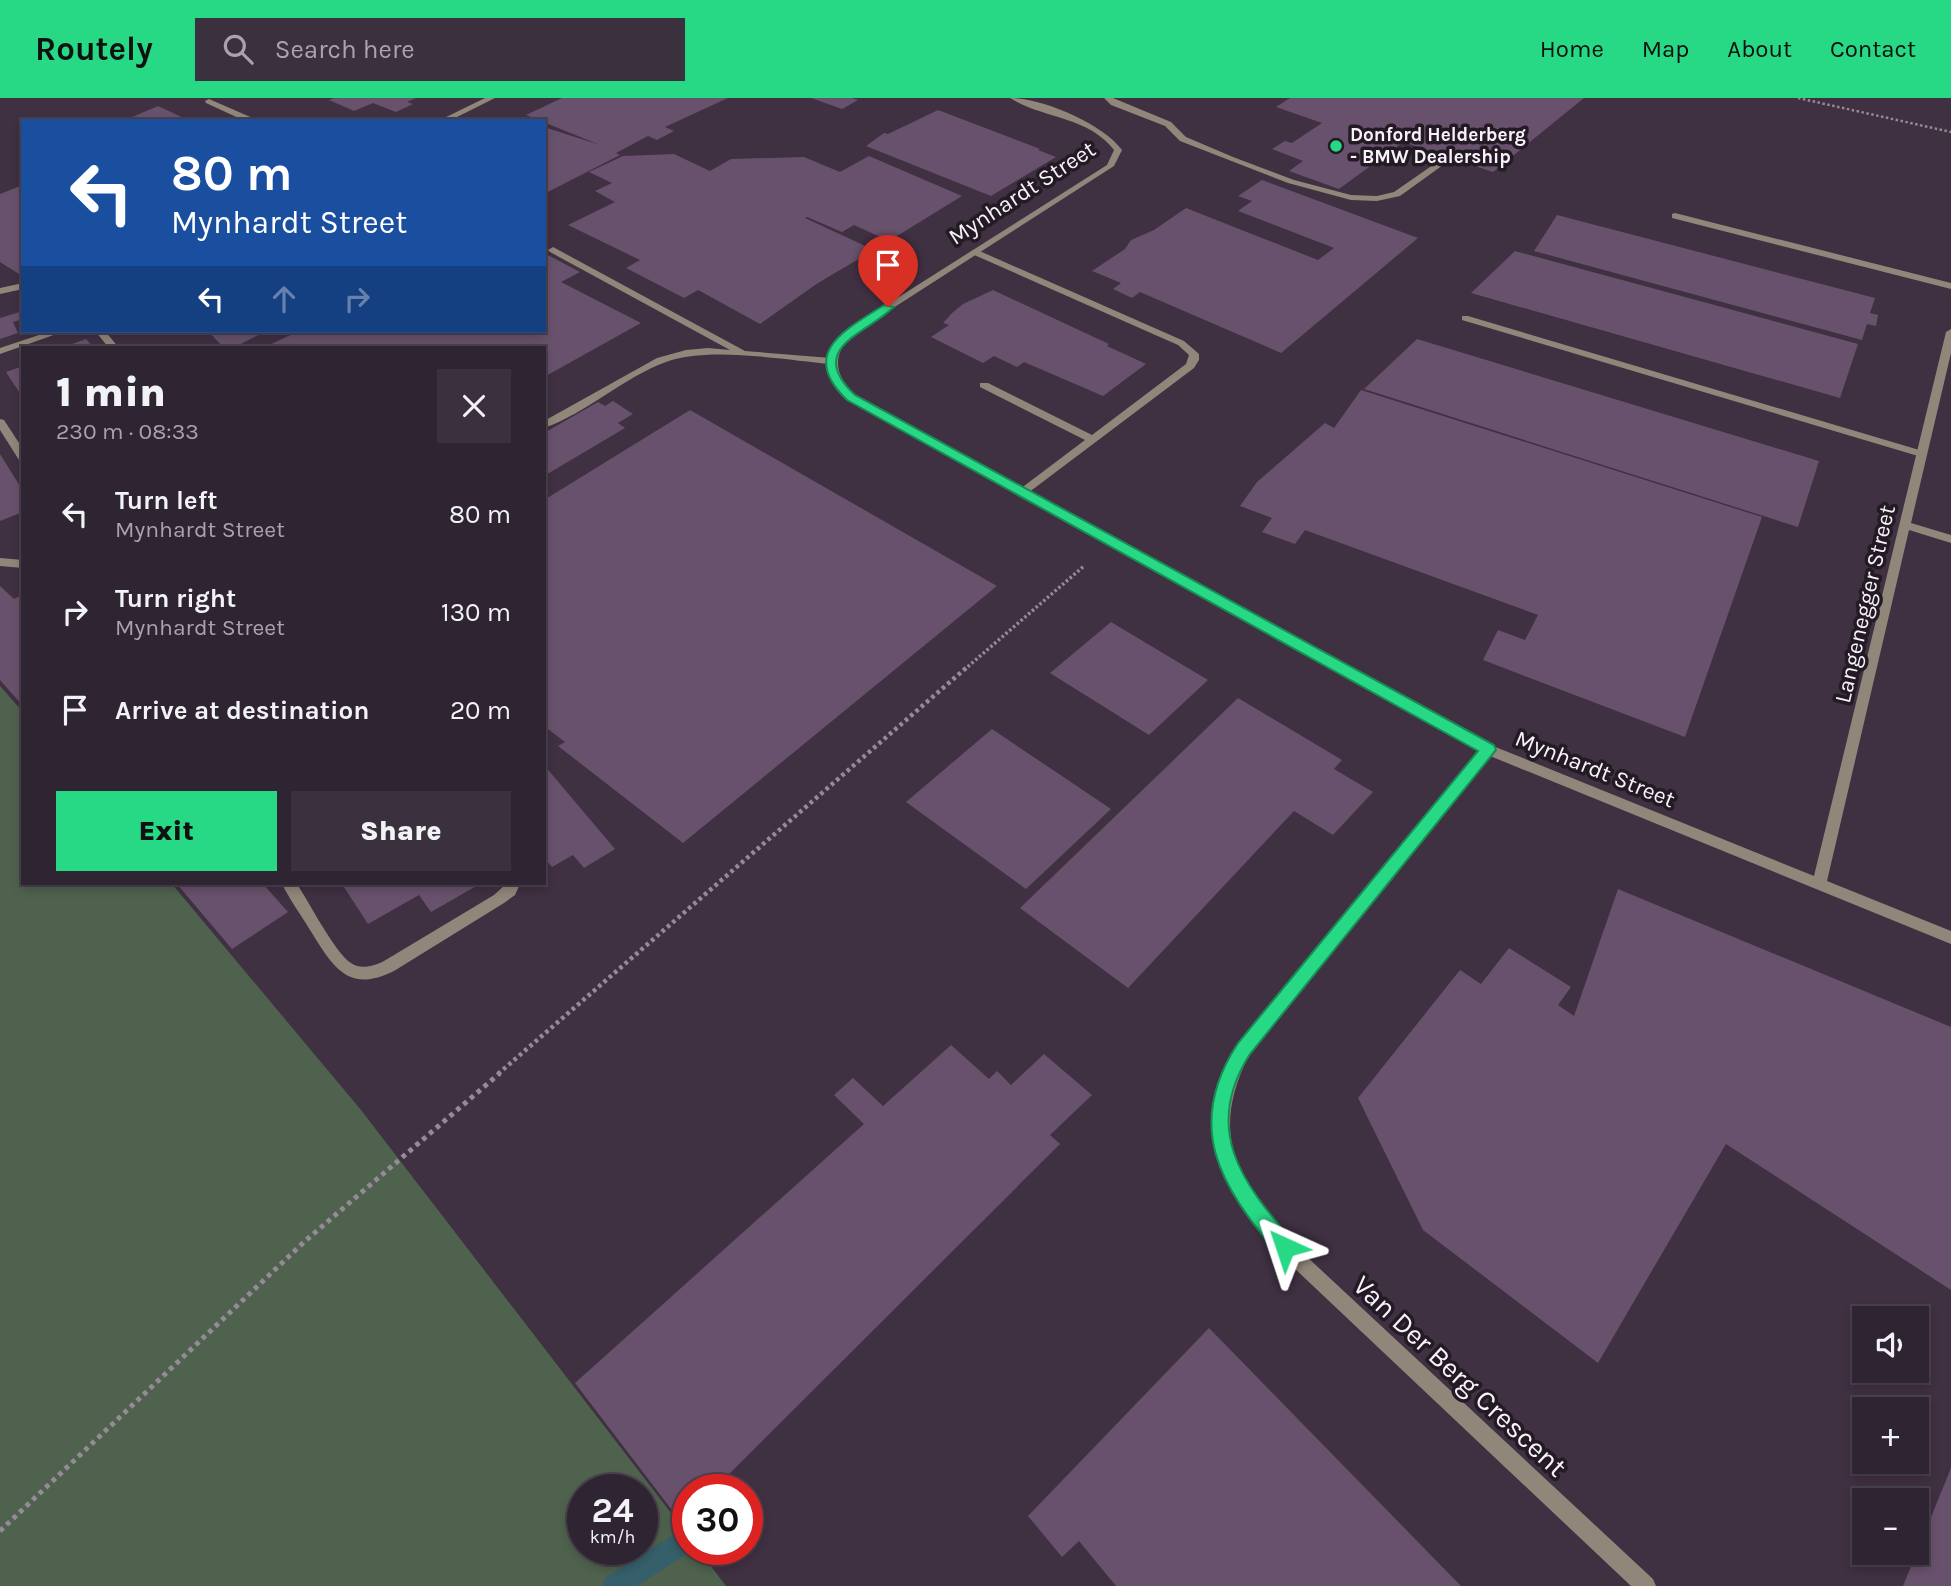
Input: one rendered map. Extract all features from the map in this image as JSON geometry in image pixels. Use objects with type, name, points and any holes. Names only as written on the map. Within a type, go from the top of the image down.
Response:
[{"type":"street","points":[[446,119],[491,98]]},
{"type":"street","name":"Mynhardt Street","points":[[1014,98],[1097,129],[1114,143],[1118,150],[1110,166],[845,335],[835,347],[831,361],[832,374],[839,386],[851,397],[1488,750],[1951,938]]},
{"type":"street","points":[[1108,98],[1114,103],[1168,124],[1183,139],[1339,197],[1376,199],[1397,194],[1446,160]]},
{"type":"street","points":[[209,101],[249,119]]},
{"type":"street","points":[[1675,216],[1951,286]]},
{"type":"street","points":[[553,250],[746,354]]},
{"type":"street","points":[[975,252],[1181,343],[1194,354],[1190,366],[1024,492]]},
{"type":"street","points":[[0,291],[21,286]]},
{"type":"street","points":[[1465,318],[1922,454]]},
{"type":"street","name":"Langenegger Street","points":[[1819,885],[1951,332]]},
{"type":"street","points":[[0,351],[55,333]]},
{"type":"street","points":[[546,424],[673,356],[708,351],[831,361]]},
{"type":"street","points":[[984,385],[1094,440]]},
{"type":"street","points":[[0,422],[21,455]]},
{"type":"street","points":[[1906,525],[1951,539]]},
{"type":"street","points":[[0,562],[21,564]]},
{"type":"street","name":"Van Der Berg Crescent","points":[[1488,750],[1244,1048],[1230,1070],[1222,1097],[1220,1118],[1223,1151],[1232,1176],[1249,1206],[1290,1252],[1646,1586]]},
{"type":"street","points":[[290,885],[335,958],[348,969],[375,973],[499,899],[510,891],[513,885]]},
{"type":"path","points":[[1798,98],[1951,132]]},
{"type":"path","points":[[0,1531],[304,1242],[1113,542]]},
{"type":"green space","points":[[0,686],[21,710],[21,885],[173,885],[361,1110],[641,1474],[567,1474],[567,1565],[658,1565],[658,1496],[672,1514],[672,1565],[710,1565],[726,1586],[0,1586]]},
{"type":"building","points":[[416,98],[407,102],[413,104],[396,112],[373,103],[354,111],[329,100]]},
{"type":"building","points":[[562,98],[728,98],[665,127],[674,131],[657,140],[648,136],[616,153],[620,155],[546,193],[546,128],[600,145],[546,123],[546,119],[526,115]]},
{"type":"building","points":[[811,98],[852,98],[858,100],[842,109]]},
{"type":"building","name":"Donford Helderberg - BMW Dealership","points":[[1290,98],[1584,98],[1493,172],[1403,142],[1339,189],[1289,171],[1303,161],[1272,149],[1285,141],[1292,143],[1322,123],[1276,107]]},
{"type":"building","points":[[158,106],[186,119],[128,119]]},
{"type":"building","points":[[938,110],[1056,157],[991,196],[866,146],[884,133],[888,134]]},
{"type":"building","points":[[674,154],[710,171],[731,159],[804,157],[840,172],[869,156],[962,196],[889,241],[854,225],[842,232],[805,218],[874,250],[818,283],[760,324],[698,290],[684,298],[626,268],[640,260],[568,225],[615,202],[595,191],[612,183],[589,172],[623,156]]},
{"type":"building","points":[[1262,180],[1418,238],[1281,353],[1140,292],[1132,298],[1113,289],[1121,283],[1092,271],[1125,249],[1131,240],[1154,230],[1186,208],[1318,260],[1334,248],[1238,211],[1252,201],[1238,196]]},
{"type":"building","points":[[21,186],[19,274],[0,262],[0,194]]},
{"type":"building","points":[[1557,215],[1875,298],[1870,313],[1878,315],[1876,326],[1867,324],[1862,340],[1534,251]]},
{"type":"building","points":[[1515,251],[1858,344],[1840,398],[1471,293]]},
{"type":"building","points":[[546,254],[580,272],[561,282],[641,323],[546,376],[546,346],[267,346],[295,333],[546,333]]},
{"type":"building","points":[[993,290],[1146,364],[1103,396],[1024,362],[1017,367],[994,356],[983,363],[931,337],[949,325],[943,323],[963,304]]},
{"type":"building","points":[[21,312],[21,320],[13,322],[18,333],[0,339],[0,318]]},
{"type":"building","points":[[210,333],[262,333],[237,346],[222,346]]},
{"type":"building","points":[[86,339],[92,346],[67,346]]},
{"type":"building","points":[[1417,339],[1819,461],[1798,527],[1364,389]]},
{"type":"building","points":[[21,367],[21,395],[6,372]]},
{"type":"building","points":[[1361,390],[1762,517],[1685,737],[1483,660],[1498,630],[1525,640],[1538,615],[1305,530],[1295,544],[1262,532],[1272,518],[1240,506],[1257,482],[1325,423],[1334,428]]},
{"type":"building","points":[[613,401],[633,414],[618,423],[625,428],[546,475],[546,432],[598,402],[605,406]]},
{"type":"building","points":[[690,410],[997,586],[683,843],[558,746],[565,742],[546,728],[546,499]]},
{"type":"building","points":[[0,454],[21,488],[21,513],[0,521]]},
{"type":"building","points":[[0,586],[14,599],[21,597],[21,704],[0,680]]},
{"type":"building","points":[[1111,622],[1208,680],[1149,735],[1050,673]]},
{"type":"building","points":[[1238,698],[1342,760],[1334,769],[1373,792],[1333,835],[1294,811],[1128,988],[1020,908]]},
{"type":"building","points":[[992,729],[1111,809],[1026,889],[906,802]]},
{"type":"building","points":[[546,767],[615,849],[584,868],[573,855],[552,867],[546,860]]},
{"type":"building","points":[[178,885],[264,885],[288,912],[232,949]]},
{"type":"building","points":[[343,885],[478,885],[431,912],[419,895],[368,924]]},
{"type":"building","points":[[1618,889],[1951,1027],[1951,1290],[1726,1144],[1598,1363],[1423,1230],[1358,1098],[1460,970],[1481,984],[1509,948],[1571,987],[1558,1005],[1574,1016]]},
{"type":"building","points":[[951,1045],[989,1079],[997,1071],[1011,1085],[1044,1054],[1092,1095],[1050,1135],[1060,1144],[729,1474],[672,1474],[672,1510],[658,1492],[658,1474],[644,1474],[575,1383],[864,1124],[834,1095],[853,1078],[883,1106]]},
{"type":"building","points":[[1209,1328],[1461,1586],[1116,1586],[1079,1541],[1062,1557],[1028,1516]]},
{"type":"building","points":[[1951,1468],[1951,1586],[1903,1586],[1912,1565],[1929,1565],[1929,1522]]},
{"type":"waterway","points":[[615,1586],[672,1549]]},
{"type":"place","name":"Donford Helderberg - BMW Dealership","points":[[1336,146]]},
{"type":"route","points":[[888,307],[845,335],[835,347],[831,361],[832,374],[839,386],[851,397],[1488,750],[1244,1048],[1230,1070],[1222,1097],[1220,1118],[1223,1151],[1232,1176],[1249,1206],[1285,1247]]}]
